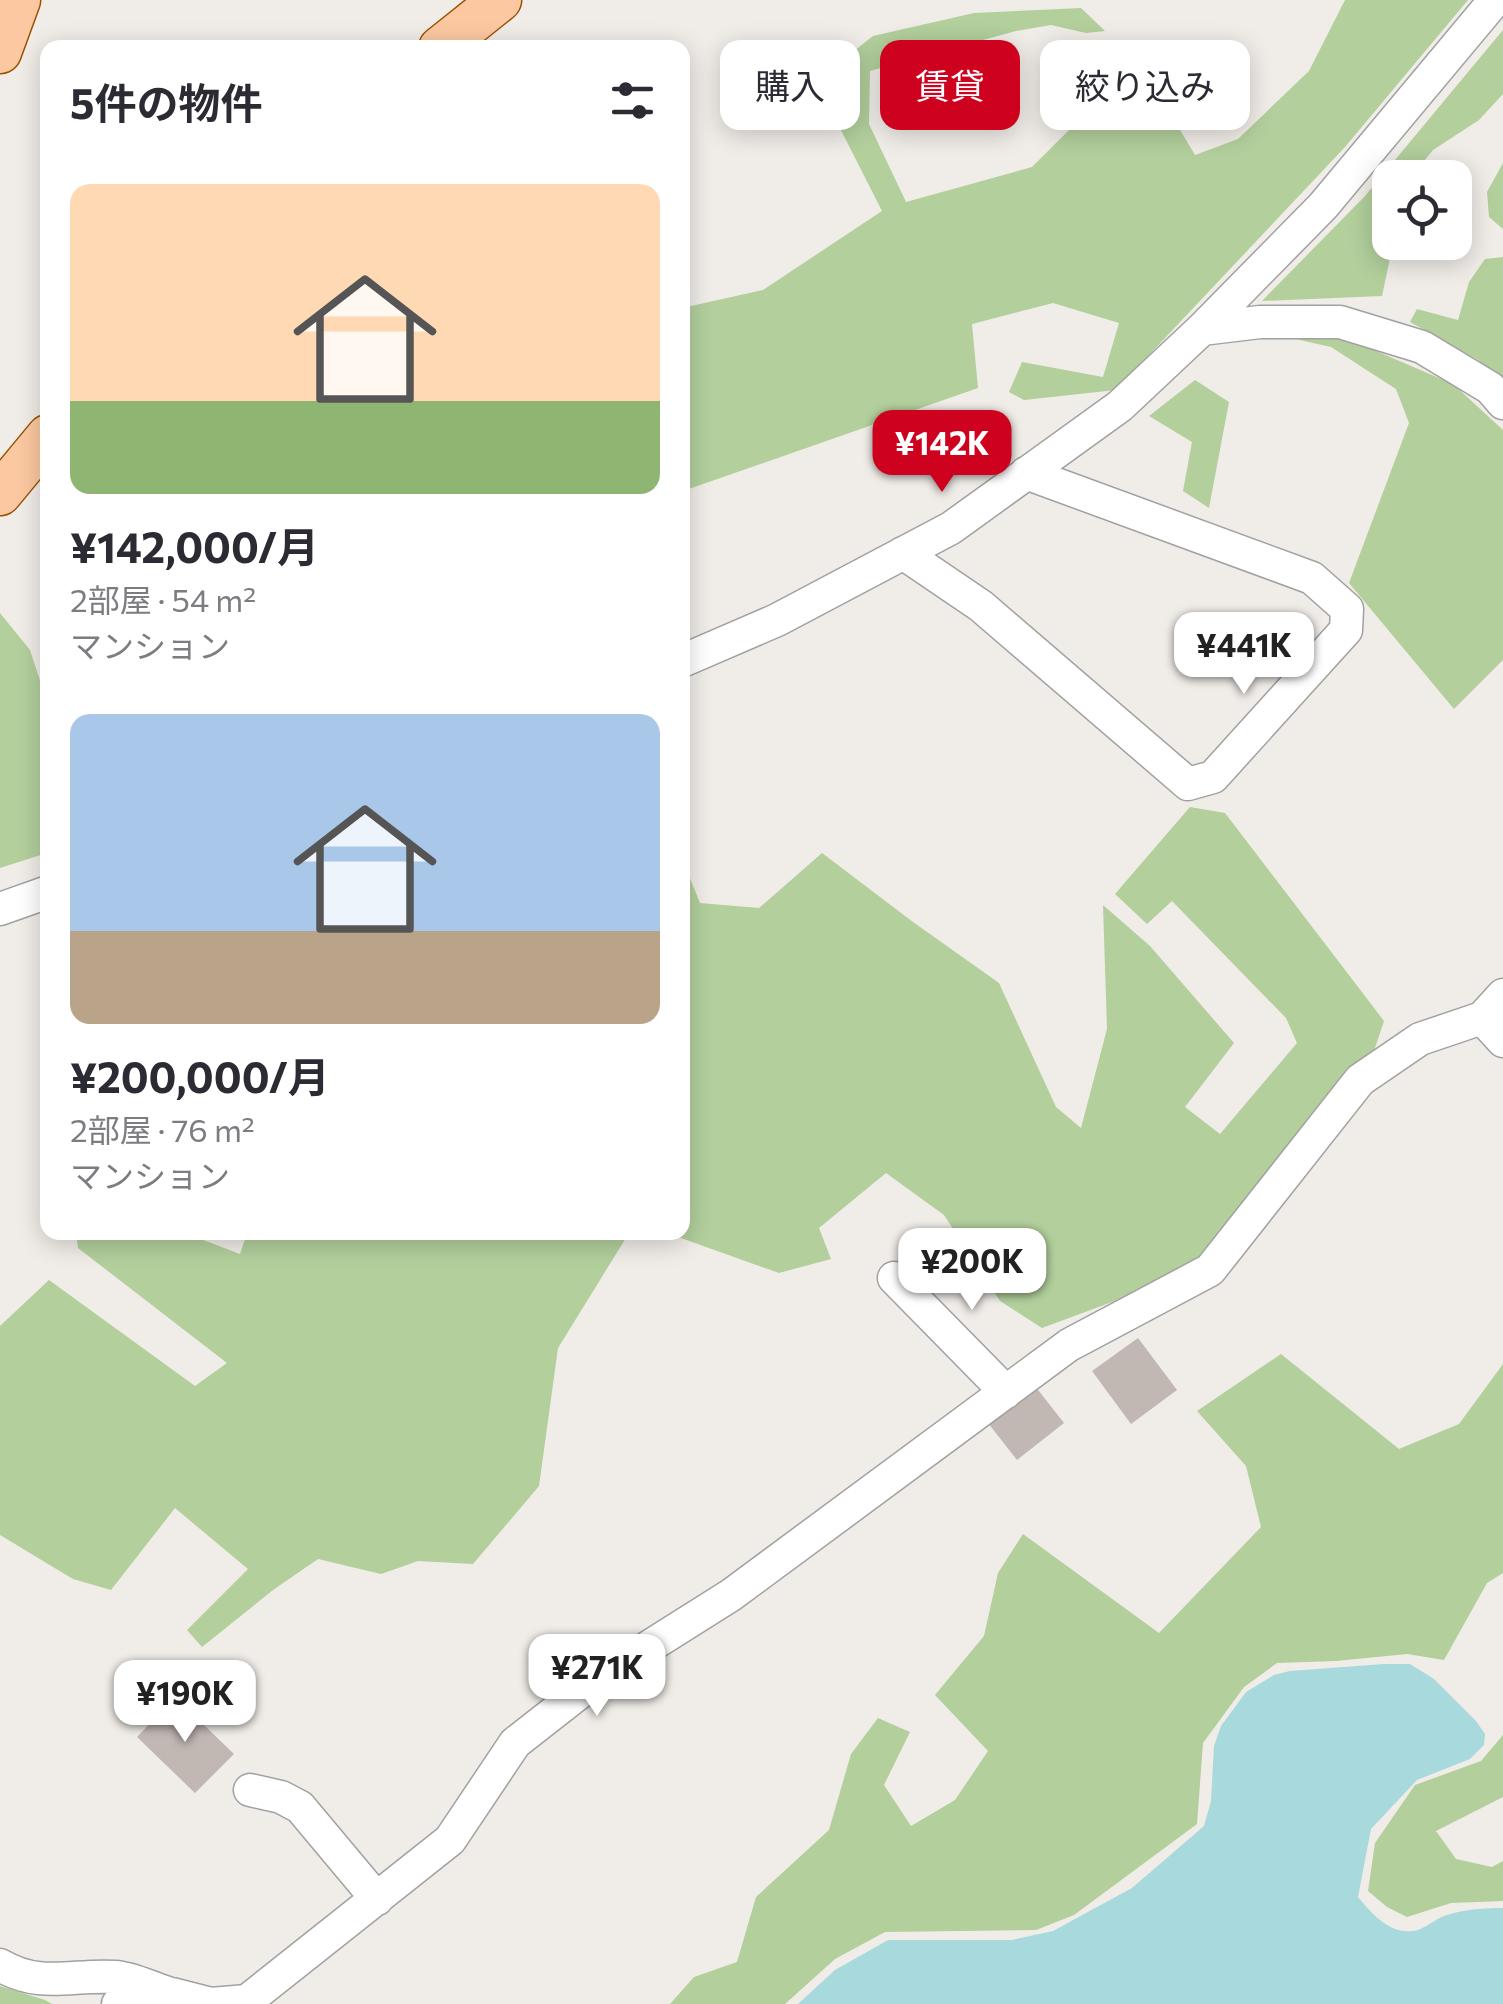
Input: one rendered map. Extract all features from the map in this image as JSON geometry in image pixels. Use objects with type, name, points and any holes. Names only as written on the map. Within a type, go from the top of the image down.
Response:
[{"type":"main road","points":[[0,52],[19,0]]},
{"type":"main road","points":[[450,40],[500,0]]},
{"type":"main road","points":[[0,494],[40,446]]},
{"type":"street","points":[[690,658],[777,620],[951,528],[1120,406],[1322,206],[1494,0]]},
{"type":"street","points":[[1202,328],[1260,322],[1340,322],[1422,347],[1490,388],[1503,403]]},
{"type":"street","points":[[903,553],[981,606],[1188,784],[1214,778],[1346,630],[1347,610],[1312,578],[1026,474]]},
{"type":"street","points":[[0,909],[40,895]]},
{"type":"street","points":[[0,1965],[18,1975],[60,1980],[117,1977],[211,2004],[246,2001],[450,1840],[516,1743],[593,1682],[731,1596],[1069,1345],[1210,1270],[1360,1080],[1420,1039],[1496,1018]]},
{"type":"street","points":[[894,1278],[1006,1392]]},
{"type":"street","points":[[250,1790],[281,1796],[300,1808],[378,1899]]},
{"type":"street","points":[[118,2004],[172,1994]]},
{"type":"green space","points":[[1345,0],[1468,0],[1345,147],[1116,390],[1024,400],[1009,392],[1022,362],[1103,377],[1119,323],[1053,303],[972,324],[978,388],[690,489],[690,306],[763,290],[882,211],[841,130],[860,130],[860,46],[873,36],[974,13],[1081,8],[1105,31],[1086,33],[1051,25],[983,40],[880,40],[880,68],[870,71],[869,124],[906,202],[1032,167],[1069,130],[1180,130],[1195,155],[1238,139],[1309,71]]},
{"type":"green space","points":[[1503,30],[1503,94],[1479,120],[1433,150],[1425,160],[1395,160]]},
{"type":"green space","points":[[1503,163],[1503,229],[1489,217],[1487,192]]},
{"type":"green space","points":[[1372,188],[1372,260],[1390,260],[1382,296],[1262,301]]},
{"type":"green space","points":[[1503,257],[1503,380],[1478,360],[1410,322],[1417,309],[1458,320],[1469,282],[1485,259]]},
{"type":"green space","points":[[1339,335],[1453,384],[1503,430],[1503,660],[1454,709],[1349,583],[1409,423],[1396,389],[1331,347],[1282,336]]},
{"type":"green space","points":[[1195,380],[1229,402],[1209,508],[1183,491],[1192,442],[1149,416]]},
{"type":"green space","points":[[0,613],[30,650],[40,681],[40,855],[0,868]]},
{"type":"green space","points":[[1190,807],[1225,813],[1384,1021],[1374,1051],[1199,1257],[1139,1292],[1042,1328],[1000,1301],[944,1215],[886,1173],[819,1228],[831,1259],[779,1273],[687,1240],[690,1240],[690,878],[700,903],[759,908],[822,853],[999,983],[1056,1107],[1081,1128],[1107,1029],[1103,905],[1150,946],[1234,1043],[1185,1107],[1220,1134],[1297,1043],[1286,1018],[1172,901],[1147,924],[1115,894]]},
{"type":"green space","points":[[77,1240],[203,1240],[240,1254],[245,1240],[625,1240],[558,1348],[539,1486],[473,1564],[418,1561],[381,1574],[318,1559],[202,1647],[187,1630],[248,1569],[175,1508],[111,1590],[73,1579],[0,1535],[0,1326],[49,1280],[195,1386],[227,1363],[78,1248]]},
{"type":"green space","points":[[1281,1354],[1399,1449],[1459,1424],[1503,1364],[1503,1573],[1487,1583],[1444,1660],[1407,1654],[1277,1663],[1244,1687],[1203,1743],[1197,1824],[1074,1915],[1036,1930],[885,1932],[835,1959],[785,2004],[670,2004],[694,1977],[737,1962],[756,1897],[829,1830],[851,1754],[878,1718],[910,1732],[884,1785],[911,1826],[955,1800],[988,1751],[935,1695],[984,1636],[998,1573],[1023,1534],[1159,1633],[1261,1527],[1246,1466],[1197,1411]]},
{"type":"green space","points":[[1503,1735],[1503,1797],[1436,1831],[1456,1859],[1492,1867],[1503,1861],[1503,1901],[1451,1903],[1407,1917],[1387,1907],[1368,1891],[1375,1843],[1415,1785],[1481,1761]]},
{"type":"green space","points":[[0,1986],[45,2000],[52,2004],[0,2004]]},
{"type":"water","points":[[1410,1664],[1434,1679],[1476,1721],[1485,1734],[1484,1745],[1470,1759],[1417,1780],[1371,1829],[1358,1897],[1384,1923],[1409,1931],[1454,1913],[1503,1908],[1503,2004],[798,2004],[835,1970],[888,1940],[1012,1940],[1053,1931],[1132,1888],[1204,1826],[1211,1801],[1214,1746],[1221,1726],[1246,1692],[1274,1675],[1290,1671]]},
{"type":"building","points":[[1138,1338],[1177,1390],[1131,1424],[1092,1371]]},
{"type":"building","points":[[1028,1377],[1064,1423],[1017,1460],[981,1414]]},
{"type":"building","points":[[175,1697],[234,1754],[195,1793],[137,1737]]}]
